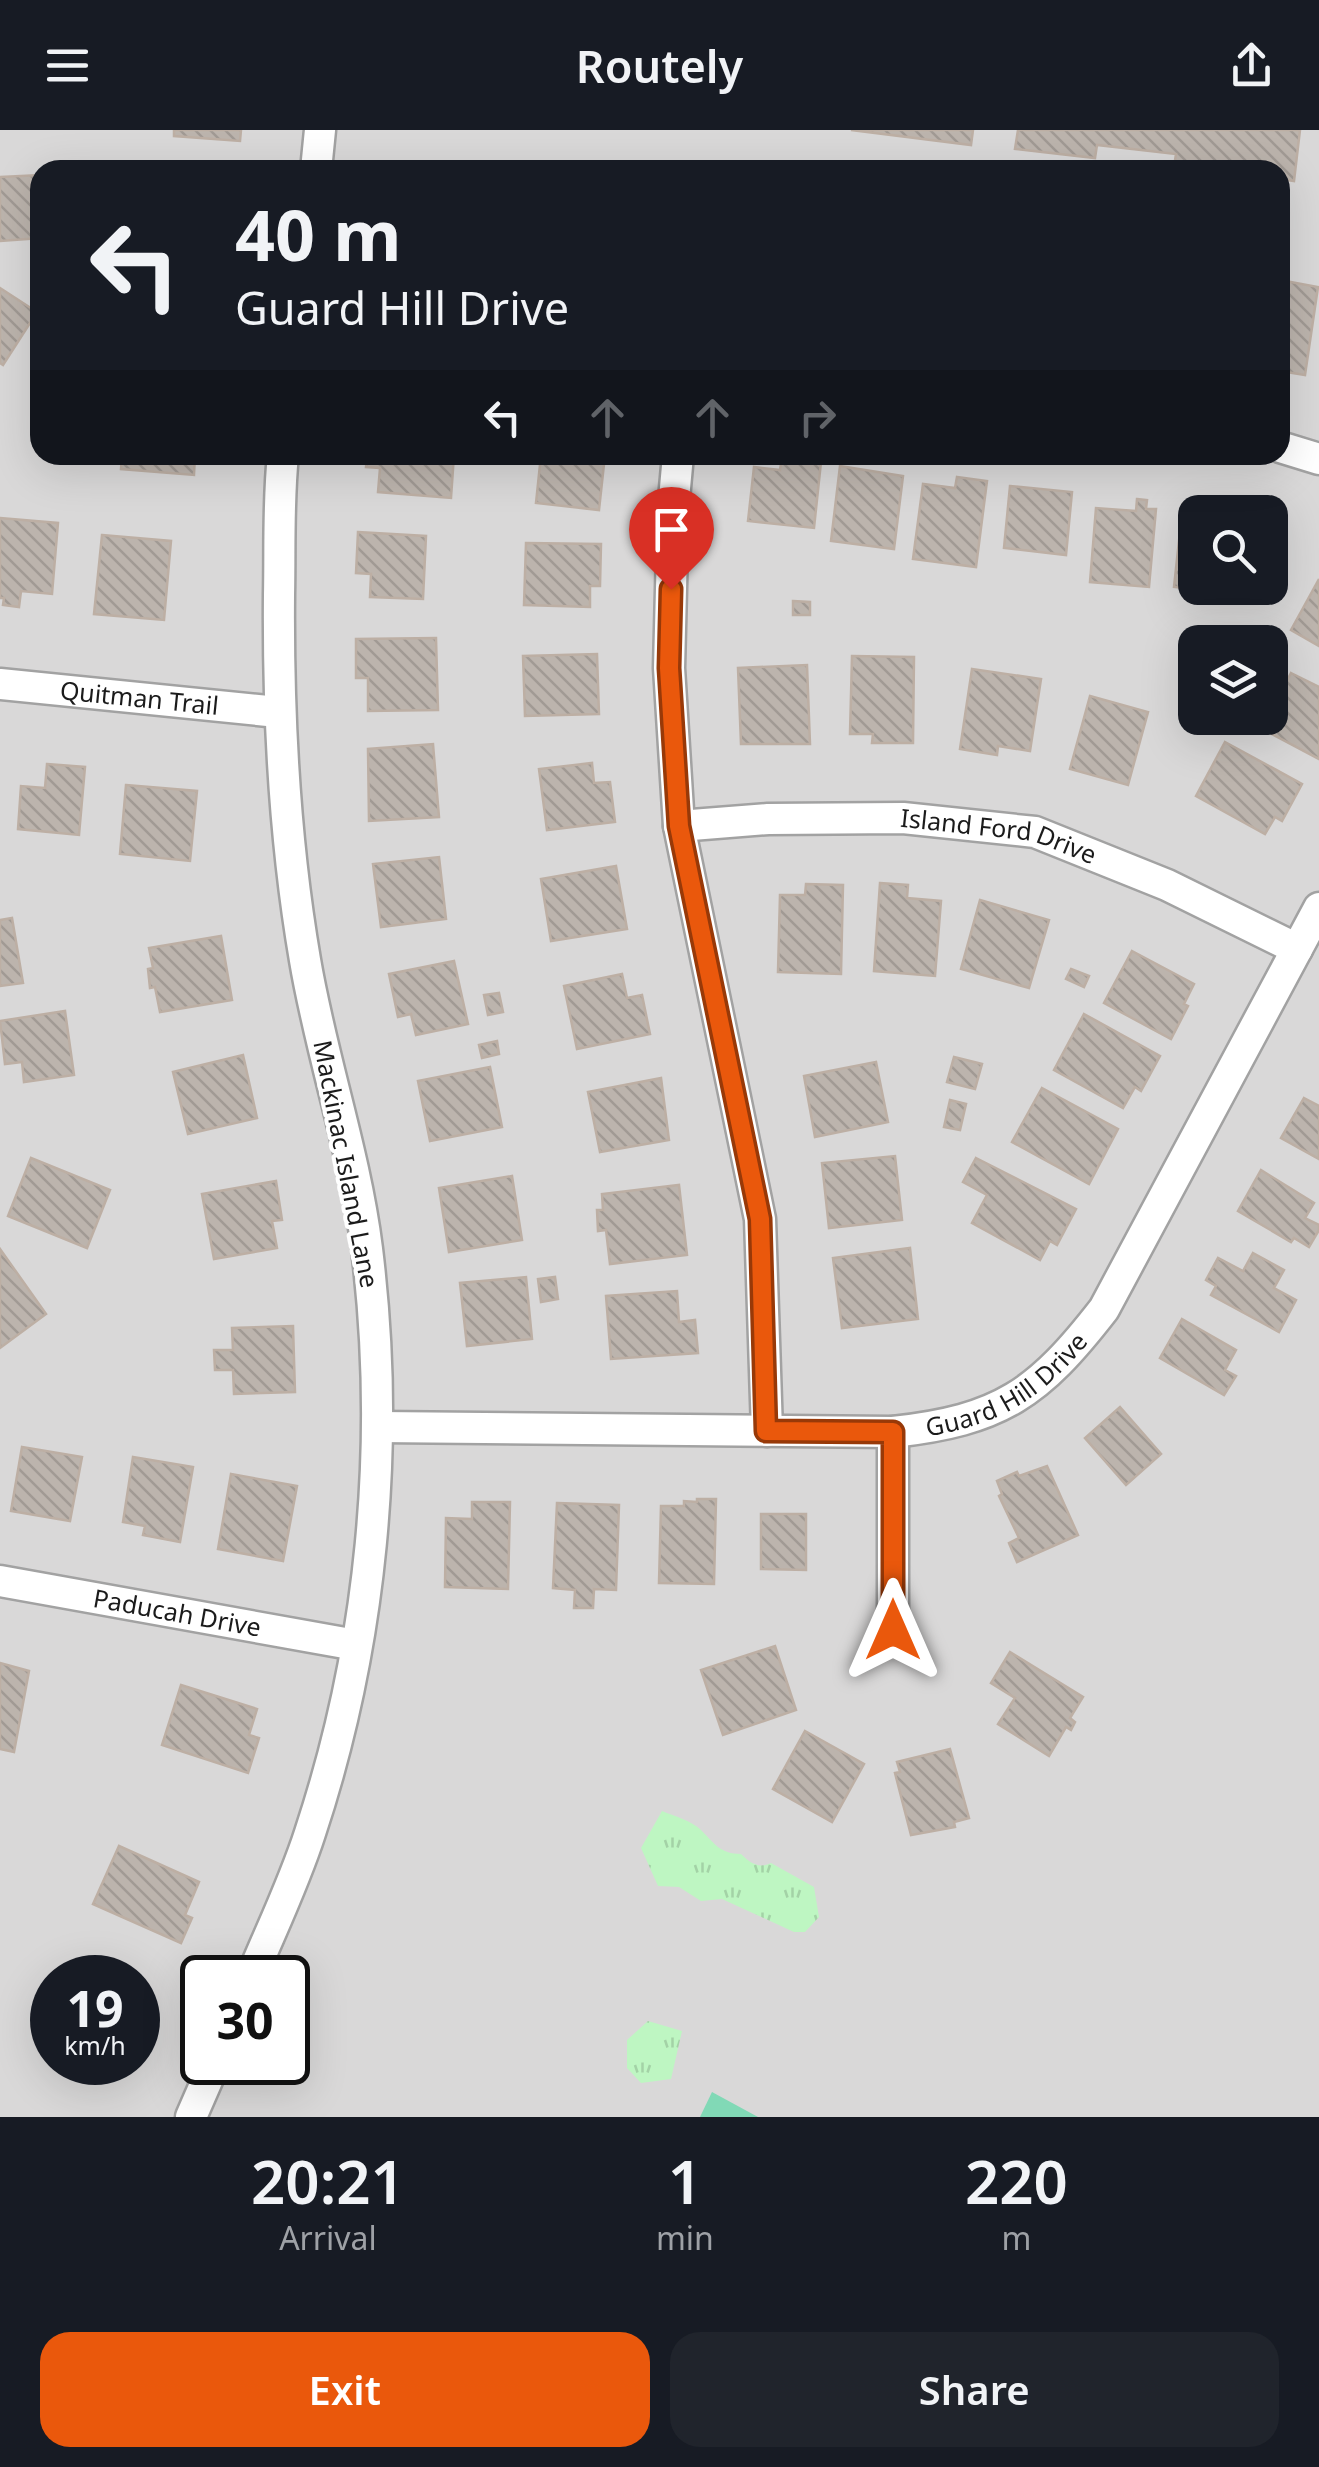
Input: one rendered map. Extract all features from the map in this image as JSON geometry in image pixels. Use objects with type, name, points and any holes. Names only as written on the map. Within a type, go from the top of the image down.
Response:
[{"type":"street","points":[[317,160],[320,130]]},
{"type":"street","points":[[1290,449],[1319,459]]},
{"type":"street","name":"Mackinac Island Lane","points":[[260,1955],[310,1834],[336,1741],[370,1558],[379,1427],[366,1245],[305,963],[287,842],[278,712],[283,465]]},
{"type":"street","points":[[677,465],[669,668],[679,826],[760,1219],[766,1431]]},
{"type":"street","name":"Quitman Trail","points":[[0,684],[278,712]]},
{"type":"street","name":"Island Ford Drive","points":[[679,826],[768,819],[903,818],[1035,832],[1167,884],[1297,949]]},
{"type":"street","name":"Guard Hill Drive","points":[[379,1427],[893,1432],[950,1426],[991,1412],[1035,1385],[1069,1354],[1104,1309],[1319,908]]},
{"type":"street","points":[[893,1432],[893,1630]]},
{"type":"street","name":"Paducah Drive","points":[[0,1580],[356,1645]]},
{"type":"street","points":[[191,2117],[204,2085]]},
{"type":"shaded area","points":[[0,130],[1319,130],[1319,2117],[0,2117]]},
{"type":"green space","points":[[662,1811],[693,1824],[723,1850],[741,1854],[759,1865],[771,1863],[814,1887],[819,1917],[805,1932],[794,1932],[722,1899],[701,1901],[679,1887],[658,1886],[641,1848]]},
{"type":"green space","points":[[648,2021],[682,2031],[671,2079],[641,2083],[627,2068],[627,2040]]},
{"type":"green space","points":[[712,2092],[758,2117],[700,2117]]},
{"type":"building","points":[[174,130],[241,130],[240,141],[174,136]]},
{"type":"building","points":[[851,130],[973,130],[971,145]]},
{"type":"building","points":[[1018,130],[1300,130],[1294,181],[1290,180],[1290,160],[1175,160],[1176,154],[1097,145],[1095,158],[1015,149]]},
{"type":"building","points":[[30,176],[30,239],[0,241],[0,177]]},
{"type":"building","points":[[1290,282],[1318,287],[1305,375],[1290,373]]},
{"type":"building","points":[[0,288],[30,307],[30,323],[3,365]]},
{"type":"building","points":[[121,465],[194,465],[194,475],[121,469]]},
{"type":"building","points":[[453,465],[451,498],[378,492],[380,468],[366,467]]},
{"type":"building","points":[[540,465],[604,465],[599,510],[536,503]]},
{"type":"building","points":[[781,465],[821,465],[814,528],[748,521],[754,467],[780,470]]},
{"type":"building","points":[[840,466],[903,476],[894,549],[831,541]]},
{"type":"building","points":[[957,477],[987,481],[976,567],[913,559],[923,484],[955,488]]},
{"type":"building","points":[[1010,486],[1072,492],[1066,555],[1004,548]]},
{"type":"building","points":[[1137,499],[1147,500],[1146,509],[1156,509],[1149,587],[1090,582],[1096,508],[1136,511]]},
{"type":"building","points":[[0,518],[58,523],[52,594],[21,591],[19,607],[3,605]]},
{"type":"building","points":[[358,532],[426,536],[423,599],[370,597],[371,574],[356,573]]},
{"type":"building","points":[[102,535],[171,541],[164,620],[94,614]]},
{"type":"building","points":[[526,543],[601,544],[600,586],[590,586],[590,607],[524,605]]},
{"type":"building","points":[[1178,550],[1178,587],[1174,587]]},
{"type":"building","points":[[1319,579],[1319,646],[1291,630]]},
{"type":"building","points":[[793,601],[810,602],[810,615],[793,615]]},
{"type":"building","points":[[436,638],[438,710],[368,711],[368,678],[356,678],[356,639]]},
{"type":"building","points":[[597,654],[599,714],[525,716],[523,656]]},
{"type":"building","points":[[852,656],[914,657],[913,743],[872,743],[873,734],[850,734]]},
{"type":"building","points":[[807,665],[810,744],[741,744],[738,668]]},
{"type":"building","points":[[972,669],[1041,679],[1030,751],[998,746],[997,755],[960,749]]},
{"type":"building","points":[[1291,673],[1319,687],[1319,759],[1273,735],[1288,735]]},
{"type":"building","points":[[1090,696],[1148,712],[1128,785],[1070,769]]},
{"type":"building","points":[[1225,742],[1302,784],[1282,821],[1275,817],[1265,834],[1196,796]]},
{"type":"building","points":[[433,744],[439,817],[369,821],[368,749]]},
{"type":"building","points":[[592,763],[594,783],[610,782],[615,822],[547,830],[539,769]]},
{"type":"building","points":[[47,764],[85,767],[79,835],[18,829],[21,786],[45,788]]},
{"type":"building","points":[[126,785],[197,791],[190,861],[120,854]]},
{"type":"building","points":[[439,857],[446,919],[381,927],[373,864]]},
{"type":"building","points":[[616,866],[627,929],[551,941],[541,879]]},
{"type":"building","points":[[880,883],[908,885],[907,898],[941,901],[935,976],[874,971]]},
{"type":"building","points":[[806,884],[843,885],[841,974],[778,972],[780,895],[805,895]]},
{"type":"building","points":[[980,900],[1049,920],[1029,988],[961,969]]},
{"type":"building","points":[[12,918],[23,983],[0,986],[0,920]]},
{"type":"building","points":[[221,936],[232,1000],[160,1012],[155,987],[150,988],[148,969],[153,968],[149,948]]},
{"type":"building","points":[[1132,951],[1194,984],[1171,1039],[1104,1003]]},
{"type":"building","points":[[454,961],[468,1024],[416,1035],[411,1014],[398,1017],[389,974]]},
{"type":"building","points":[[1071,969],[1089,976],[1084,987],[1066,979]]},
{"type":"building","points":[[622,974],[627,998],[642,995],[650,1034],[577,1049],[564,986]]},
{"type":"building","points":[[499,993],[503,1012],[488,1015],[484,995]]},
{"type":"building","points":[[65,1011],[74,1075],[24,1082],[22,1062],[5,1064],[0,1021]]},
{"type":"building","points":[[1084,1014],[1160,1056],[1141,1091],[1135,1087],[1123,1108],[1054,1070]]},
{"type":"building","points":[[497,1041],[499,1054],[482,1058],[479,1045]]},
{"type":"building","points":[[243,1055],[257,1118],[188,1134],[173,1072]]},
{"type":"building","points":[[954,1057],[982,1064],[975,1089],[947,1082]]},
{"type":"building","points":[[876,1062],[888,1122],[815,1137],[804,1076]]},
{"type":"building","points":[[490,1067],[502,1127],[430,1141],[418,1081]]},
{"type":"building","points":[[661,1078],[669,1140],[600,1152],[588,1092]]},
{"type":"building","points":[[1042,1088],[1118,1129],[1089,1184],[1012,1142]]},
{"type":"building","points":[[1304,1098],[1319,1106],[1319,1159],[1281,1138]]},
{"type":"building","points":[[950,1100],[966,1104],[960,1130],[944,1127]]},
{"type":"building","points":[[895,1156],[902,1220],[829,1228],[822,1163]]},
{"type":"building","points":[[31,1158],[110,1190],[87,1248],[8,1216]]},
{"type":"building","points":[[976,1158],[1076,1209],[1057,1245],[1050,1241],[1040,1260],[972,1223],[987,1195],[963,1182]]},
{"type":"building","points":[[1261,1170],[1314,1203],[1305,1218],[1319,1225],[1319,1230],[1309,1247],[1294,1238],[1291,1242],[1238,1211]]},
{"type":"building","points":[[512,1176],[522,1240],[449,1252],[439,1188]]},
{"type":"building","points":[[276,1181],[282,1220],[272,1221],[277,1248],[214,1259],[202,1194]]},
{"type":"building","points":[[679,1185],[687,1255],[610,1264],[606,1230],[598,1231],[597,1210],[603,1210],[602,1194]]},
{"type":"building","points":[[910,1248],[918,1319],[842,1328],[833,1258]]},
{"type":"building","points":[[0,1249],[46,1314],[0,1348]]},
{"type":"building","points":[[1253,1253],[1284,1270],[1274,1288],[1296,1300],[1279,1332],[1211,1295],[1216,1286],[1206,1280],[1218,1258],[1243,1271]]},
{"type":"building","points":[[526,1277],[532,1339],[467,1346],[460,1283]]},
{"type":"building","points":[[555,1277],[558,1299],[541,1302],[538,1279]]},
{"type":"building","points":[[677,1291],[679,1322],[695,1320],[698,1353],[611,1359],[606,1296]]},
{"type":"building","points":[[1182,1319],[1236,1350],[1225,1370],[1236,1376],[1224,1395],[1160,1358]]},
{"type":"building","points":[[293,1326],[295,1392],[234,1394],[233,1370],[215,1370],[214,1350],[233,1350],[232,1328]]},
{"type":"building","points":[[1120,1407],[1161,1454],[1126,1485],[1085,1438]]},
{"type":"building","points":[[22,1447],[82,1457],[70,1521],[11,1511]]},
{"type":"building","points":[[133,1457],[193,1467],[180,1542],[143,1535],[145,1526],[123,1522]]},
{"type":"building","points":[[1047,1466],[1078,1535],[1017,1562],[1009,1543],[1019,1538],[999,1496],[1002,1494],[997,1481]]},
{"type":"building","points":[[231,1474],[297,1486],[283,1561],[218,1549]]},
{"type":"building","points":[[716,1499],[714,1584],[659,1583],[661,1506],[684,1506],[684,1501]]},
{"type":"building","points":[[472,1502],[510,1502],[508,1589],[445,1587],[446,1518],[472,1519]]},
{"type":"building","points":[[557,1503],[619,1505],[616,1590],[594,1589],[593,1608],[574,1608],[575,1590],[553,1588]]},
{"type":"building","points":[[761,1514],[806,1514],[806,1570],[761,1569]]},
{"type":"building","points":[[775,1646],[796,1710],[723,1735],[701,1670]]},
{"type":"building","points":[[1010,1652],[1083,1697],[1070,1718],[1075,1722],[1071,1730],[1066,1727],[1049,1756],[998,1724],[1015,1698],[991,1683]]},
{"type":"building","points":[[0,1663],[29,1671],[14,1752],[0,1749]]},
{"type":"building","points":[[181,1685],[257,1709],[249,1735],[259,1738],[248,1773],[162,1745]]},
{"type":"building","points":[[805,1731],[864,1764],[832,1822],[773,1789]]},
{"type":"building","points":[[950,1749],[969,1818],[954,1822],[955,1827],[911,1835],[895,1773],[900,1772],[897,1762]]},
{"type":"building","points":[[119,1846],[199,1882],[185,1915],[192,1918],[181,1943],[93,1904]]},
{"type":"route","points":[[671,589],[669,668],[679,826],[760,1219],[766,1431],[893,1432],[893,1630]]}]
